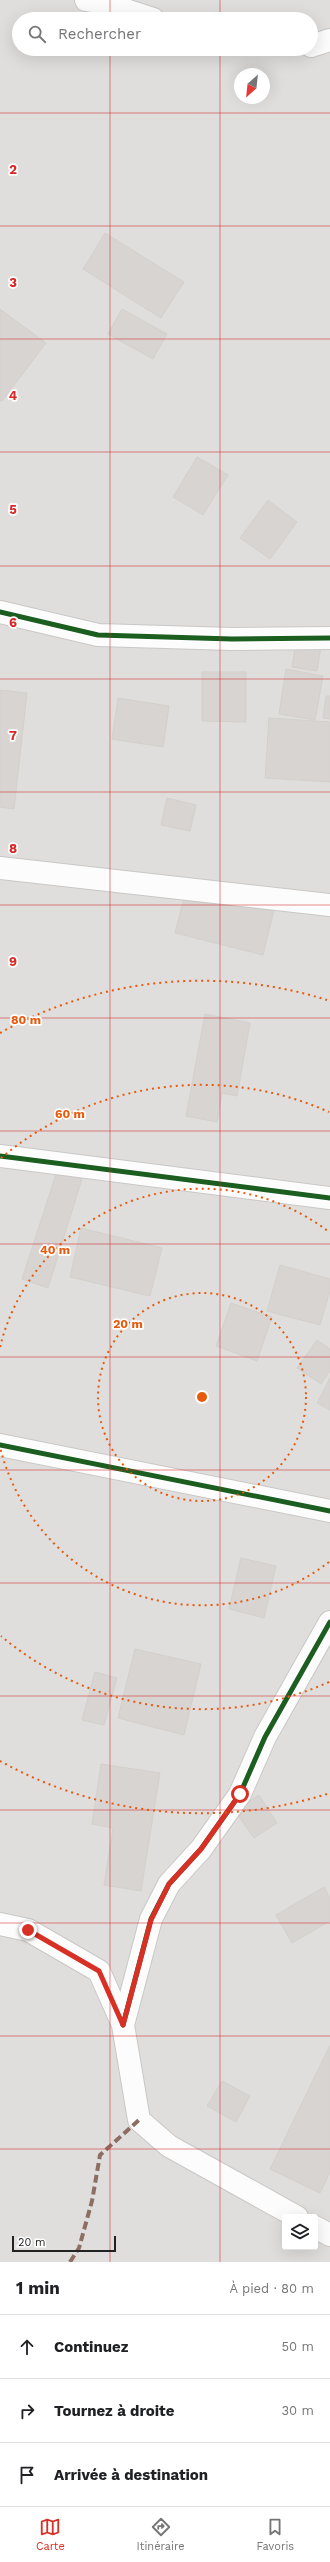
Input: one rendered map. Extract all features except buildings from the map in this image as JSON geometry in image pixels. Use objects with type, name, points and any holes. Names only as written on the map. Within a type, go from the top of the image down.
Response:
[{"type":"street","points":[[86,0],[104,3],[132,12]]},
{"type":"street","points":[[318,44],[330,40]]},
{"type":"street","points":[[0,612],[98,635],[232,639],[330,638]]},
{"type":"street","points":[[0,868],[330,905]]},
{"type":"street","points":[[0,1156],[330,1198]]},
{"type":"street","points":[[0,1446],[330,1510]]},
{"type":"street","points":[[123,2025],[151,1920],[169,1884],[201,1849],[240,1794],[265,1737],[330,1622]]},
{"type":"street","points":[[0,1924],[28,1930],[99,1971],[123,2025],[139,2120],[169,2146],[292,2214]]},
{"type":"street","points":[[318,2229],[330,2235]]},
{"type":"shaded area","points":[[0,0],[330,0],[330,2262],[0,2262]]},
{"type":"marked path","points":[[70,2262],[79,2248],[92,2201],[100,2155],[139,2120]]},
{"type":"cycle path","points":[[0,612],[98,635],[232,639],[330,638]]},
{"type":"cycle path","points":[[0,1156],[330,1198]]},
{"type":"cycle path","points":[[0,1445],[330,1511]]},
{"type":"cycle path","points":[[123,2025],[151,1919],[169,1884],[201,1849],[240,1794],[265,1737],[330,1622]]},
{"type":"route","points":[[28,1930],[99,1971],[123,2025],[151,1920],[169,1884],[201,1849],[240,1794]]}]
